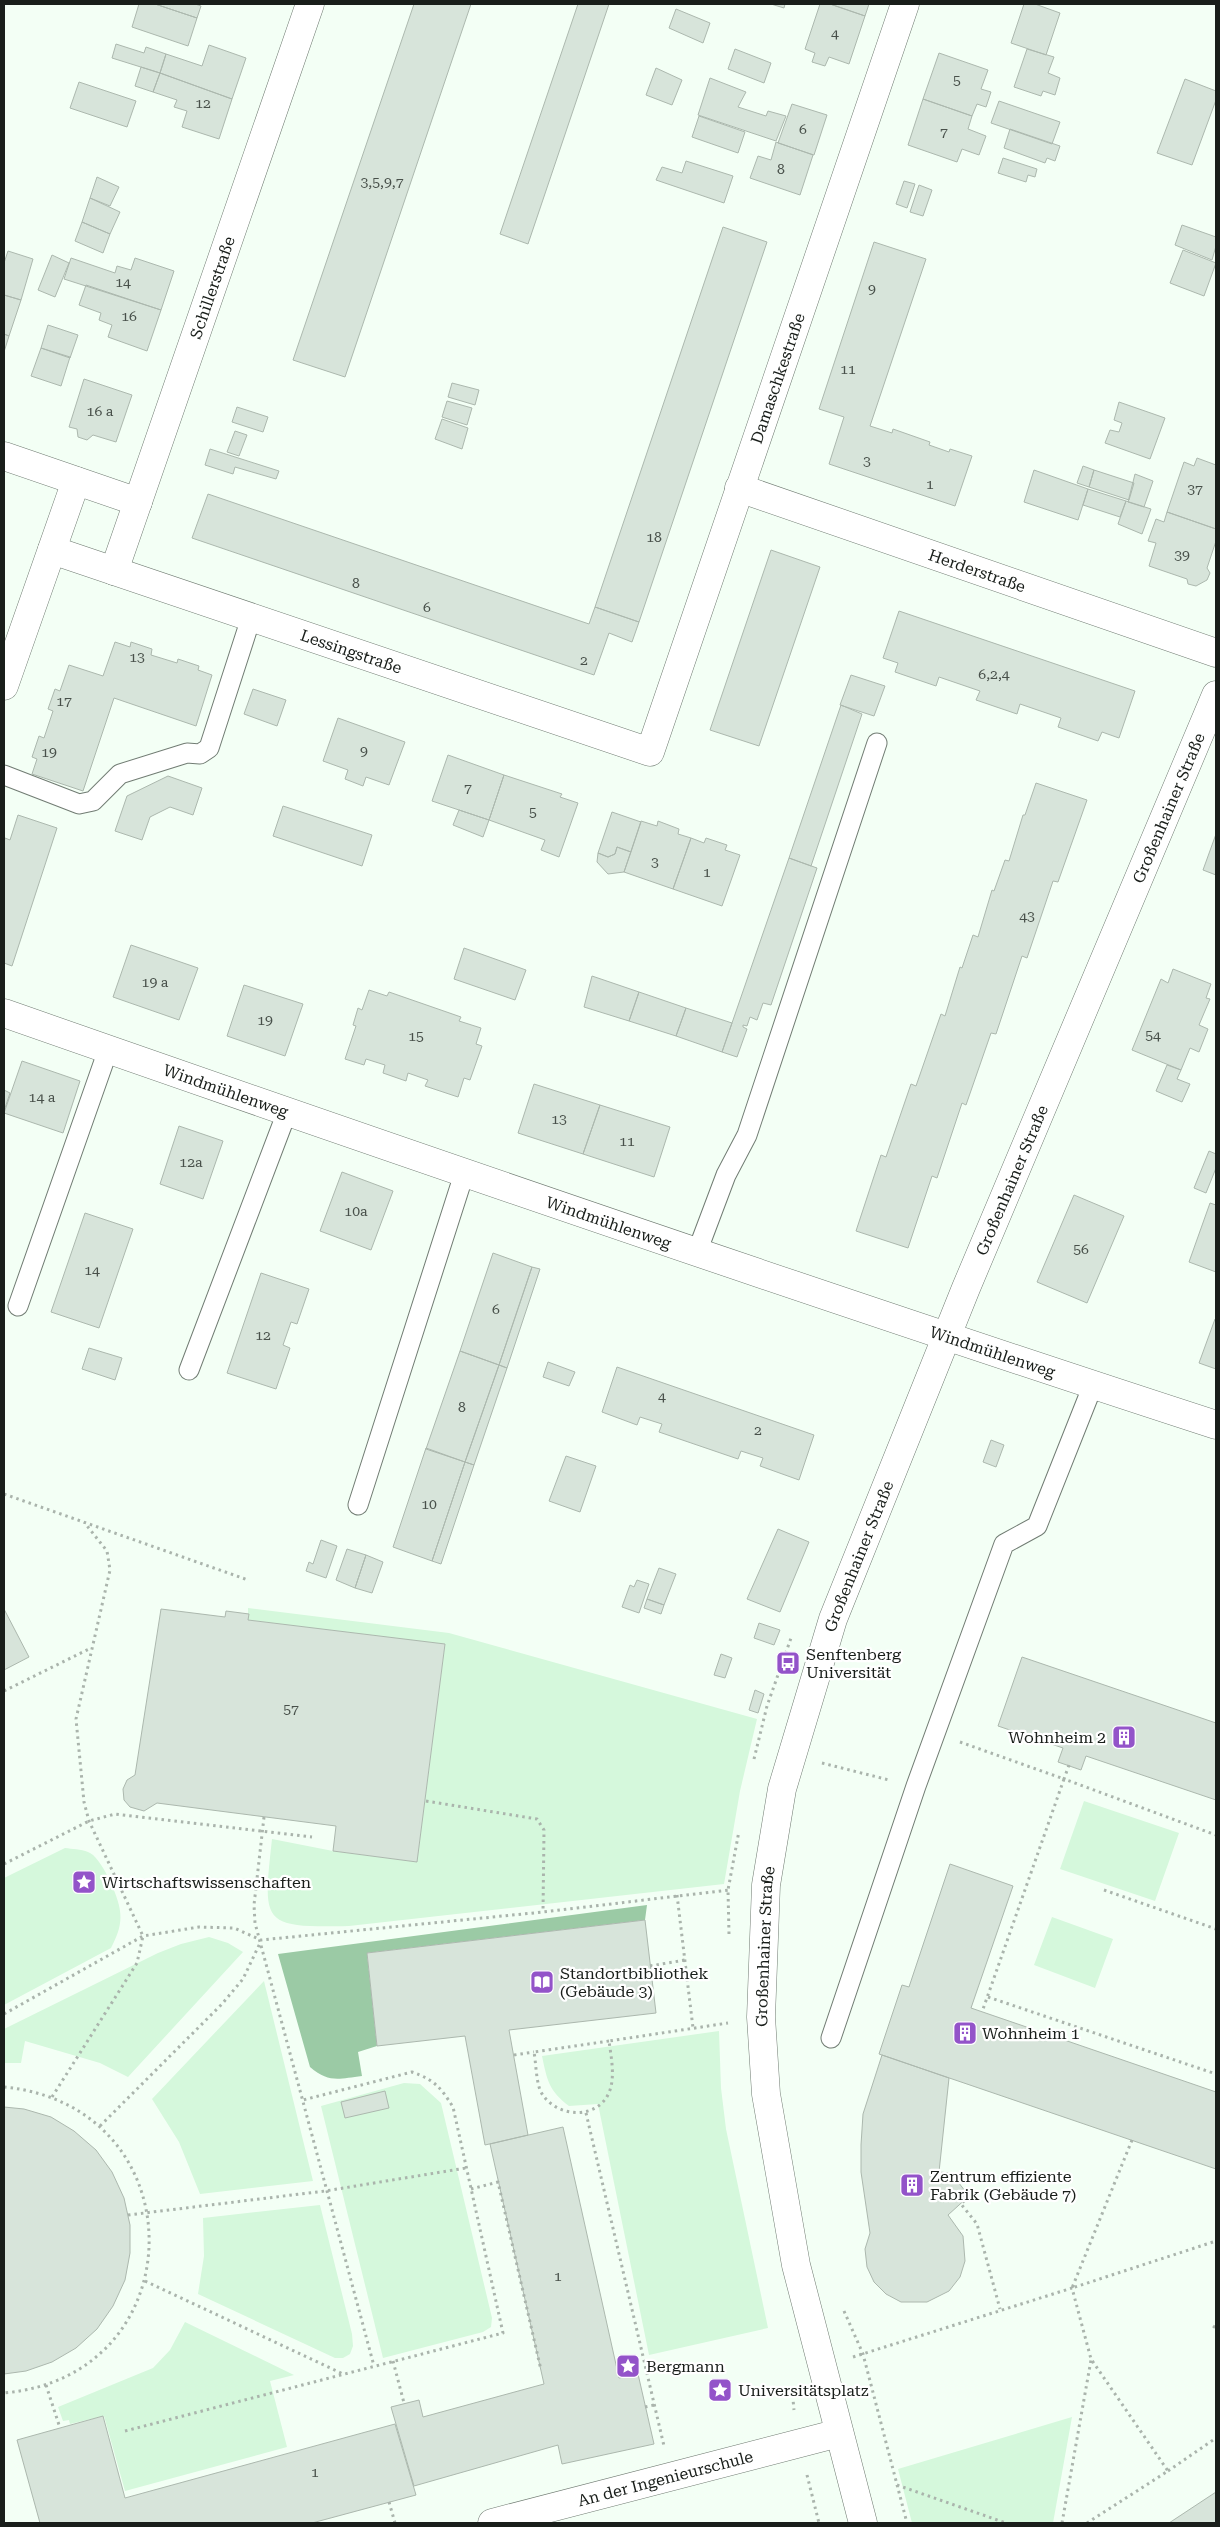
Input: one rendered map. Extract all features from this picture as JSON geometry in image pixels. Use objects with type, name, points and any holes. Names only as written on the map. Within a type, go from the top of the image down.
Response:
[{"type":"street","name":"Schillerstraße","points":[[114,571],[310,4]]},
{"type":"street","name":"Damaschkestraße","points":[[650,752],[904,4]]},
{"type":"street","points":[[4,456],[138,502]]},
{"type":"street","points":[[4,686],[76,481]]},
{"type":"street","name":"Herderstraße","points":[[740,488],[1216,653]]},
{"type":"street","name":"Lessingstraße","points":[[52,550],[650,752]]},
{"type":"street","name":"Großenhainer Straße","points":[[862,2523],[821,2366],[791,2237],[766,2094],[761,2017],[766,1884],[782,1788],[833,1619],[946,1337],[1216,696]]},
{"type":"street","name":"Windmühlenweg","points":[[4,1013],[464,1174],[946,1337],[1216,1425]]},
{"type":"street","name":"An der Ingenieurschule","points":[[492,2523],[671,2475],[839,2433]]},
{"type":"lane","points":[[4,775],[79,804],[93,802],[120,774],[187,753],[200,754],[209,748],[251,618]]},
{"type":"lane","points":[[697,1252],[726,1175],[748,1135],[877,743]]},
{"type":"lane","points":[[18,1306],[108,1050]]},
{"type":"lane","points":[[190,1370],[287,1112]]},
{"type":"lane","points":[[358,1505],[464,1174]]},
{"type":"lane","points":[[831,2038],[916,1786],[1004,1544],[1037,1526],[1093,1385]]},
{"type":"path","points":[[4,1494],[248,1580]]},
{"type":"path","points":[[52,2097],[137,1963],[143,1936],[89,1821],[84,1802],[76,1719],[110,1570],[107,1550],[84,1522]]},
{"type":"path","points":[[4,1691],[91,1648]]},
{"type":"path","points":[[935,1733],[1216,1835]]},
{"type":"path","points":[[814,1760],[916,1786]]},
{"type":"path","points":[[982,2012],[1068,1765]]},
{"type":"path","points":[[426,1801],[536,1819],[544,1830],[544,1912]]},
{"type":"path","points":[[4,1864],[89,1821],[115,1814],[312,1838]]},
{"type":"path","points":[[264,1818],[254,1905],[255,1923],[374,2366]]},
{"type":"path","points":[[4,2014],[143,1936],[199,1927],[234,1928],[261,1940],[544,1912],[766,1884]]},
{"type":"path","points":[[1104,1890],[1216,1929]]},
{"type":"path","points":[[678,1895],[693,2028]]},
{"type":"path","points":[[100,2126],[222,2004],[243,1979],[261,1940]]},
{"type":"path","points":[[650,1966],[685,1960]]},
{"type":"path","points":[[988,1997],[1216,2074]]},
{"type":"path","points":[[514,2055],[761,2017]]},
{"type":"path","points":[[534,2052],[540,2090],[552,2104],[566,2112],[586,2113],[601,2104],[610,2091],[612,2072],[609,2041]]},
{"type":"path","points":[[125,2431],[503,2333],[453,2107],[443,2091],[430,2078],[412,2072],[302,2100]]},
{"type":"path","points":[[4,2087],[25,2089],[52,2097],[77,2109],[100,2126],[119,2147],[134,2171],[144,2197],[150,2254],[145,2281],[135,2308],[120,2332],[101,2353],[78,2370],[46,2385],[26,2391],[4,2393]]},
{"type":"path","points":[[586,2113],[671,2475]]},
{"type":"path","points":[[1132,2140],[1072,2288],[1091,2359],[1168,2471]]},
{"type":"path","points":[[128,2215],[326,2191],[466,2168]]},
{"type":"path","points":[[471,2189],[498,2182],[541,2370]]},
{"type":"path","points":[[969,2196],[961,2204],[977,2224],[1000,2309]]},
{"type":"path","points":[[821,2366],[1216,2241]]},
{"type":"path","points":[[145,2281],[345,2375]]},
{"type":"path","points":[[843,2310],[863,2354],[907,2523]]},
{"type":"path","points":[[1062,2523],[1091,2359]]},
{"type":"path","points":[[393,2361],[404,2403]]},
{"type":"path","points":[[46,2385],[60,2428]]},
{"type":"path","points":[[645,2406],[654,2405]]},
{"type":"path","points":[[1088,2523],[1216,2438]]},
{"type":"path","points":[[799,2443],[819,2523]]},
{"type":"path","points":[[897,2485],[1006,2523]]},
{"type":"path","points":[[389,2502],[395,2523]]},
{"type":"green space","points":[[248,1608],[449,1633],[757,1719],[740,1791],[724,1884],[349,1926],[298,1925],[283,1922],[274,1915],[269,1904],[268,1888],[272,1839],[333,1851],[417,1862],[445,1645],[248,1620]]},
{"type":"green space","points":[[1084,1801],[1179,1833],[1155,1901],[1060,1869]]},
{"type":"green space","points":[[65,1848],[88,1852],[93,1855],[104,1869],[119,1905],[120,1926],[117,1935],[111,1948],[4,2005],[4,1878]]},
{"type":"green space","points":[[647,1905],[645,1920],[367,1953],[377,2046],[358,2052],[362,2076],[340,2079],[328,2078],[310,2067],[278,1954]]},
{"type":"green space","points":[[1052,1917],[1113,1939],[1095,1988],[1034,1965]]},
{"type":"green space","points":[[209,1937],[228,1943],[243,1952],[128,2077],[100,2063],[25,2041],[21,2063],[4,2063],[4,2029],[158,1953],[181,1944]]},
{"type":"green space","points":[[264,1981],[313,2181],[200,2194],[179,2142],[152,2099]]},
{"type":"green space","points":[[719,2031],[721,2088],[726,2129],[768,2328],[649,2355],[598,2104],[569,2106],[562,2101],[550,2084],[542,2056]]},
{"type":"green space","points":[[404,2083],[420,2084],[441,2103],[492,2318],[491,2327],[483,2332],[383,2358],[321,2106]]},
{"type":"green space","points":[[320,2205],[352,2334],[353,2346],[350,2354],[343,2358],[335,2358],[198,2294],[204,2256],[203,2218]]},
{"type":"green space","points":[[185,2322],[294,2375],[270,2381],[287,2447],[125,2491],[104,2416],[70,2424],[69,2420],[63,2421],[58,2407],[153,2368],[170,2350]]},
{"type":"green space","points":[[1072,2417],[1053,2523],[912,2523],[898,2469]]},
{"type":"building","points":[[139,4],[155,4],[197,18],[188,46],[132,27]]},
{"type":"building","points":[[155,4],[195,4],[201,6],[197,18]]},
{"type":"building","points":[[414,4],[471,4],[345,377],[293,360]]},
{"type":"building","points":[[578,4],[609,4],[528,244],[500,234]]},
{"type":"building","points":[[771,4],[785,4],[784,8]]},
{"type":"building","points":[[820,4],[830,4],[865,16],[849,64],[829,57],[825,66],[812,62],[815,53],[805,49]]},
{"type":"building","points":[[830,4],[869,4],[865,16]]},
{"type":"building","points":[[1024,4],[1035,4],[1060,13],[1046,55],[1011,43]]},
{"type":"building","points":[[676,9],[710,23],[703,43],[669,28]]},
{"type":"building","points":[[116,44],[144,53],[146,47],[166,54],[160,73],[112,58]]},
{"type":"building","points":[[209,45],[246,58],[232,99],[160,73],[166,54],[202,66]]},
{"type":"building","points":[[735,49],[771,63],[764,83],[728,69]]},
{"type":"building","points":[[1027,49],[1054,57],[1048,73],[1060,78],[1055,95],[1043,91],[1041,96],[1014,87]]},
{"type":"building","points":[[939,53],[988,70],[981,89],[991,92],[986,107],[977,104],[972,116],[923,99]]},
{"type":"building","points":[[141,67],[160,73],[153,92],[135,86]]},
{"type":"building","points":[[656,68],[682,80],[672,105],[646,95]]},
{"type":"building","points":[[160,73],[232,99],[219,139],[182,127],[187,111],[174,107],[177,100],[153,92]]},
{"type":"building","points":[[710,78],[746,92],[738,107],[766,116],[768,111],[786,116],[776,141],[698,115]]},
{"type":"building","points":[[1185,79],[1216,91],[1216,100],[1192,165],[1157,153]]},
{"type":"building","points":[[79,82],[136,101],[127,127],[70,108]]},
{"type":"building","points":[[923,99],[972,116],[968,129],[986,136],[979,155],[962,149],[957,162],[908,145]]},
{"type":"building","points":[[999,101],[1060,122],[1052,144],[991,123]]},
{"type":"building","points":[[792,104],[827,115],[814,155],[778,143]]},
{"type":"building","points":[[699,116],[745,132],[738,153],[692,137]]},
{"type":"building","points":[[1010,129],[1060,146],[1055,161],[1047,158],[1045,163],[1004,148]]},
{"type":"building","points":[[776,142],[813,155],[800,195],[750,178],[758,156],[771,160]]},
{"type":"building","points":[[1003,158],[1037,169],[1035,177],[1028,175],[1026,182],[998,173]]},
{"type":"building","points":[[686,161],[733,176],[724,203],[656,180],[662,167],[682,173]]},
{"type":"building","points":[[97,177],[119,187],[110,206],[90,198]]},
{"type":"building","points":[[904,181],[915,184],[907,208],[896,204]]},
{"type":"building","points":[[919,185],[932,190],[923,216],[910,212]]},
{"type":"building","points":[[90,198],[120,212],[110,234],[82,222]]},
{"type":"building","points":[[82,222],[110,234],[103,253],[75,241]]},
{"type":"building","points":[[1182,225],[1216,237],[1216,246],[1212,260],[1175,245]]},
{"type":"building","points":[[723,227],[767,242],[639,622],[595,607]]},
{"type":"building","points":[[874,242],[926,259],[870,426],[892,433],[893,429],[930,442],[929,445],[949,452],[950,449],[972,456],[955,506],[829,464],[844,417],[819,409]]},
{"type":"building","points":[[1183,250],[1216,263],[1204,296],[1170,283]]},
{"type":"building","points":[[8,251],[33,259],[21,300],[4,295],[4,263]]},
{"type":"building","points":[[52,255],[69,263],[55,297],[38,290]]},
{"type":"building","points":[[71,258],[115,273],[117,266],[131,270],[135,258],[174,271],[161,310],[64,279]]},
{"type":"building","points":[[86,285],[161,310],[147,351],[108,337],[112,325],[99,320],[101,313],[79,305]]},
{"type":"building","points":[[4,295],[21,300],[9,336],[4,334]]},
{"type":"building","points":[[48,325],[78,335],[70,358],[41,348]]},
{"type":"building","points":[[4,334],[9,336],[4,352]]},
{"type":"building","points":[[41,348],[70,357],[61,386],[31,376]]},
{"type":"building","points":[[84,379],[132,395],[116,442],[93,435],[87,440],[78,437],[77,429],[69,427]]},
{"type":"building","points":[[452,383],[479,390],[475,405],[448,397]]},
{"type":"building","points":[[447,401],[472,408],[467,425],[442,417]]},
{"type":"building","points":[[1119,402],[1165,418],[1150,459],[1105,443],[1110,430],[1119,432],[1122,423],[1114,420]]},
{"type":"building","points":[[237,407],[268,417],[263,432],[232,422]]},
{"type":"building","points":[[442,419],[468,428],[462,449],[435,439]]},
{"type":"building","points":[[235,431],[247,435],[239,456],[227,452]]},
{"type":"building","points":[[210,449],[279,471],[276,479],[235,467],[233,474],[205,465]]},
{"type":"building","points":[[1197,458],[1216,465],[1216,529],[1167,512],[1184,462],[1194,466]]},
{"type":"building","points":[[1083,466],[1094,470],[1089,487],[1077,483]]},
{"type":"building","points":[[1034,470],[1088,489],[1078,520],[1024,502]]},
{"type":"building","points":[[1094,470],[1134,483],[1129,500],[1089,487]]},
{"type":"building","points":[[1135,474],[1153,481],[1144,507],[1128,502]]},
{"type":"building","points":[[1088,489],[1126,501],[1120,517],[1083,505]]},
{"type":"building","points":[[208,494],[589,624],[595,607],[639,622],[632,642],[609,633],[594,675],[192,538]]},
{"type":"building","points":[[1126,501],[1151,509],[1142,534],[1118,524]]},
{"type":"building","points":[[1167,512],[1216,529],[1216,541],[1207,568],[1210,573],[1207,580],[1196,586],[1188,584],[1187,579],[1149,566],[1156,543],[1148,541],[1156,519],[1164,522]]},
{"type":"building","points":[[771,550],[820,567],[759,746],[710,730]]},
{"type":"building","points":[[899,611],[1135,691],[1119,738],[1102,732],[1098,741],[1058,727],[1061,718],[1020,704],[1017,714],[976,700],[980,691],[939,677],[936,686],[895,672],[898,663],[883,658]]},
{"type":"building","points":[[115,642],[130,647],[131,642],[152,649],[151,655],[177,663],[178,659],[199,666],[198,670],[212,675],[196,726],[114,698],[83,791],[32,774],[37,759],[32,757],[39,736],[44,738],[53,711],[48,709],[55,689],[60,691],[69,665],[103,676]]},
{"type":"building","points":[[851,675],[885,686],[874,716],[840,705]]},
{"type":"building","points":[[253,689],[286,700],[277,726],[244,714]]},
{"type":"building","points":[[841,705],[862,714],[811,866],[789,858]]},
{"type":"building","points":[[338,718],[405,742],[389,785],[366,777],[363,786],[345,779],[348,770],[323,761]]},
{"type":"building","points":[[448,755],[504,775],[489,820],[432,801]]},
{"type":"building","points":[[504,775],[562,794],[560,797],[578,803],[559,857],[541,850],[545,840],[489,820]]},
{"type":"building","points":[[168,776],[202,788],[193,815],[170,807],[150,817],[142,840],[115,831],[127,796]]},
{"type":"building","points":[[1036,783],[1087,800],[1058,882],[1053,881],[1027,958],[1022,956],[996,1034],[991,1033],[966,1105],[962,1103],[937,1178],[932,1176],[908,1248],[856,1231],[881,1155],[886,1157],[911,1084],[916,1086],[941,1014],[945,1016],[960,967],[962,968],[973,935],[978,937],[992,890],[994,891],[1005,860],[1009,861],[1023,815],[1025,815]]},
{"type":"building","points":[[283,806],[372,835],[362,866],[273,836]]},
{"type":"building","points":[[459,810],[489,820],[483,837],[453,825]]},
{"type":"building","points":[[612,812],[641,822],[631,852],[617,847],[615,854],[608,857],[598,853]]},
{"type":"building","points":[[18,815],[57,828],[12,966],[4,963],[4,843],[5,838],[10,840]]},
{"type":"building","points":[[641,821],[657,826],[658,821],[679,829],[678,834],[691,838],[673,889],[624,872]]},
{"type":"building","points":[[1216,834],[1216,875],[1203,870]]},
{"type":"building","points":[[691,838],[704,843],[706,838],[727,845],[725,850],[740,855],[722,906],[673,889]]},
{"type":"building","points":[[617,847],[631,852],[624,872],[608,874],[597,862],[598,853],[608,857],[615,854]]},
{"type":"building","points":[[789,858],[817,868],[771,1005],[763,1003],[757,1020],[750,1017],[747,1026],[743,1025],[747,1029],[737,1057],[722,1052]]},
{"type":"building","points":[[131,945],[198,968],[179,1020],[113,997]]},
{"type":"building","points":[[464,948],[526,970],[515,1000],[454,979]]},
{"type":"building","points":[[1173,969],[1211,984],[1206,998],[1210,999],[1199,1025],[1208,1029],[1199,1052],[1190,1048],[1181,1070],[1132,1050],[1161,979],[1168,983]]},
{"type":"building","points":[[592,976],[639,992],[629,1021],[584,1007]]},
{"type":"building","points":[[244,985],[303,1004],[285,1056],[227,1036]]},
{"type":"building","points":[[369,990],[387,996],[389,992],[461,1017],[459,1021],[481,1028],[476,1044],[482,1046],[470,1080],[464,1078],[458,1097],[425,1086],[428,1080],[408,1073],[406,1081],[383,1073],[385,1065],[366,1059],[364,1065],[345,1059],[356,1026],[353,1025],[358,1008],[362,1010]]},
{"type":"building","points":[[639,992],[686,1008],[676,1036],[629,1021]]},
{"type":"building","points":[[686,1008],[732,1023],[722,1052],[676,1036]]},
{"type":"building","points":[[22,1061],[80,1081],[63,1133],[4,1113]]},
{"type":"building","points":[[1167,1065],[1181,1070],[1177,1079],[1190,1084],[1182,1102],[1156,1091]]},
{"type":"building","points":[[534,1084],[600,1105],[583,1154],[518,1133]]},
{"type":"building","points":[[4,1090],[10,1093],[4,1111]]},
{"type":"building","points":[[600,1105],[670,1127],[654,1177],[583,1154]]},
{"type":"building","points":[[179,1126],[223,1141],[203,1199],[160,1184]]},
{"type":"building","points":[[1209,1151],[1216,1154],[1216,1168],[1206,1193],[1194,1188]]},
{"type":"building","points":[[342,1172],[393,1191],[371,1250],[320,1231]]},
{"type":"building","points":[[1074,1195],[1124,1216],[1087,1303],[1037,1282]]},
{"type":"building","points":[[1210,1203],[1216,1205],[1216,1272],[1189,1262]]},
{"type":"building","points":[[85,1213],[133,1229],[99,1328],[51,1312]]},
{"type":"building","points":[[493,1253],[532,1267],[499,1365],[460,1351]]},
{"type":"building","points":[[532,1267],[540,1269],[507,1368],[499,1365]]},
{"type":"building","points":[[261,1273],[309,1289],[297,1324],[291,1322],[283,1345],[290,1348],[276,1389],[227,1373]]},
{"type":"building","points":[[1216,1319],[1216,1369],[1199,1363]]},
{"type":"building","points":[[89,1348],[122,1358],[115,1380],[82,1369]]},
{"type":"building","points":[[460,1351],[499,1365],[465,1462],[426,1449]]},
{"type":"building","points":[[548,1362],[575,1372],[569,1386],[543,1377]]},
{"type":"building","points":[[499,1365],[507,1368],[474,1465],[465,1462]]},
{"type":"building","points":[[617,1367],[814,1435],[799,1480],[760,1466],[763,1458],[741,1451],[738,1459],[659,1432],[662,1424],[640,1417],[637,1425],[602,1412]]},
{"type":"building","points":[[991,1440],[1004,1445],[996,1467],[983,1462]]},
{"type":"building","points":[[426,1448],[465,1462],[432,1561],[393,1547]]},
{"type":"building","points":[[566,1456],[596,1466],[580,1512],[549,1501]]},
{"type":"building","points":[[465,1462],[474,1465],[441,1564],[432,1561]]},
{"type":"building","points":[[778,1529],[809,1542],[780,1612],[747,1599]]},
{"type":"building","points":[[321,1540],[337,1546],[326,1578],[306,1571],[309,1562],[313,1564]]},
{"type":"building","points":[[347,1549],[366,1555],[355,1588],[336,1580]]},
{"type":"building","points":[[366,1555],[383,1562],[372,1593],[355,1588]]},
{"type":"building","points":[[659,1568],[676,1574],[664,1605],[647,1599]]},
{"type":"building","points":[[637,1580],[649,1584],[639,1613],[622,1607],[630,1585],[634,1587]]},
{"type":"building","points":[[647,1599],[664,1605],[661,1614],[644,1608]]},
{"type":"building","points":[[4,1609],[29,1657],[4,1670]]},
{"type":"building","points":[[161,1609],[225,1617],[226,1611],[249,1614],[248,1620],[445,1644],[417,1862],[333,1851],[336,1826],[157,1803],[144,1811],[130,1807],[124,1800],[123,1789],[127,1780],[135,1775]]},
{"type":"building","points":[[759,1623],[780,1630],[774,1645],[754,1638]]},
{"type":"building","points":[[721,1654],[732,1658],[725,1678],[714,1675]]},
{"type":"building","name":"Wohnheim 2","points":[[1022,1657],[1216,1723],[1216,1800],[1086,1756],[1081,1770],[1058,1762],[1063,1748],[998,1726]]},
{"type":"building","points":[[755,1690],[764,1694],[758,1713],[749,1710]]},
{"type":"building","name":"Wohnheim 1","points":[[950,1864],[1013,1886],[971,2008],[1216,2092],[1216,2169],[879,2054],[902,1985],[909,1987]]},
{"type":"building","points":[[645,1920],[656,2013],[509,2030],[528,2135],[485,2145],[465,2036],[377,2046],[367,1953]]},
{"type":"building","name":"Zentrum effiziente Fabrik (Gebäude 7)","points":[[882,2055],[949,2078],[939,2172],[951,2173],[969,2196],[948,2215],[963,2236],[965,2261],[960,2277],[949,2291],[927,2302],[901,2302],[886,2294],[874,2282],[867,2267],[865,2249],[870,2233],[861,2172],[863,2114]]},
{"type":"building","points":[[385,2091],[389,2108],[345,2118],[341,2102]]},
{"type":"building","points":[[4,2107],[24,2109],[51,2117],[74,2131],[96,2150],[112,2172],[124,2198],[130,2225],[130,2253],[125,2280],[113,2306],[97,2329],[76,2348],[52,2362],[26,2371],[4,2374]]},
{"type":"building","points":[[563,2127],[619,2378],[638,2374],[654,2444],[562,2464],[558,2445],[414,2486],[391,2407],[419,2400],[423,2417],[544,2384],[490,2144]]},
{"type":"building","points":[[103,2416],[125,2498],[395,2424],[416,2495],[312,2523],[40,2523],[17,2440]]},
{"type":"building","points":[[1216,2492],[1216,2523],[1169,2523]]},
{"type":"place","name":"Senftenberg Universität","points":[[788,1663]]},
{"type":"place","name":"Wohnheim 2","points":[[1124,1737]]},
{"type":"place","name":"Wirtschaftswissenschaften","points":[[84,1882]]},
{"type":"place","name":"Standortbibliothek (Gebäude 3)","points":[[542,1982]]},
{"type":"place","name":"Wohnheim 1","points":[[965,2033]]},
{"type":"place","name":"Zentrum effiziente Fabrik (Gebäude 7)","points":[[912,2185]]},
{"type":"place","name":"Bergmann","points":[[628,2366]]},
{"type":"place","name":"Universitätsplatz","points":[[720,2390]]}]
